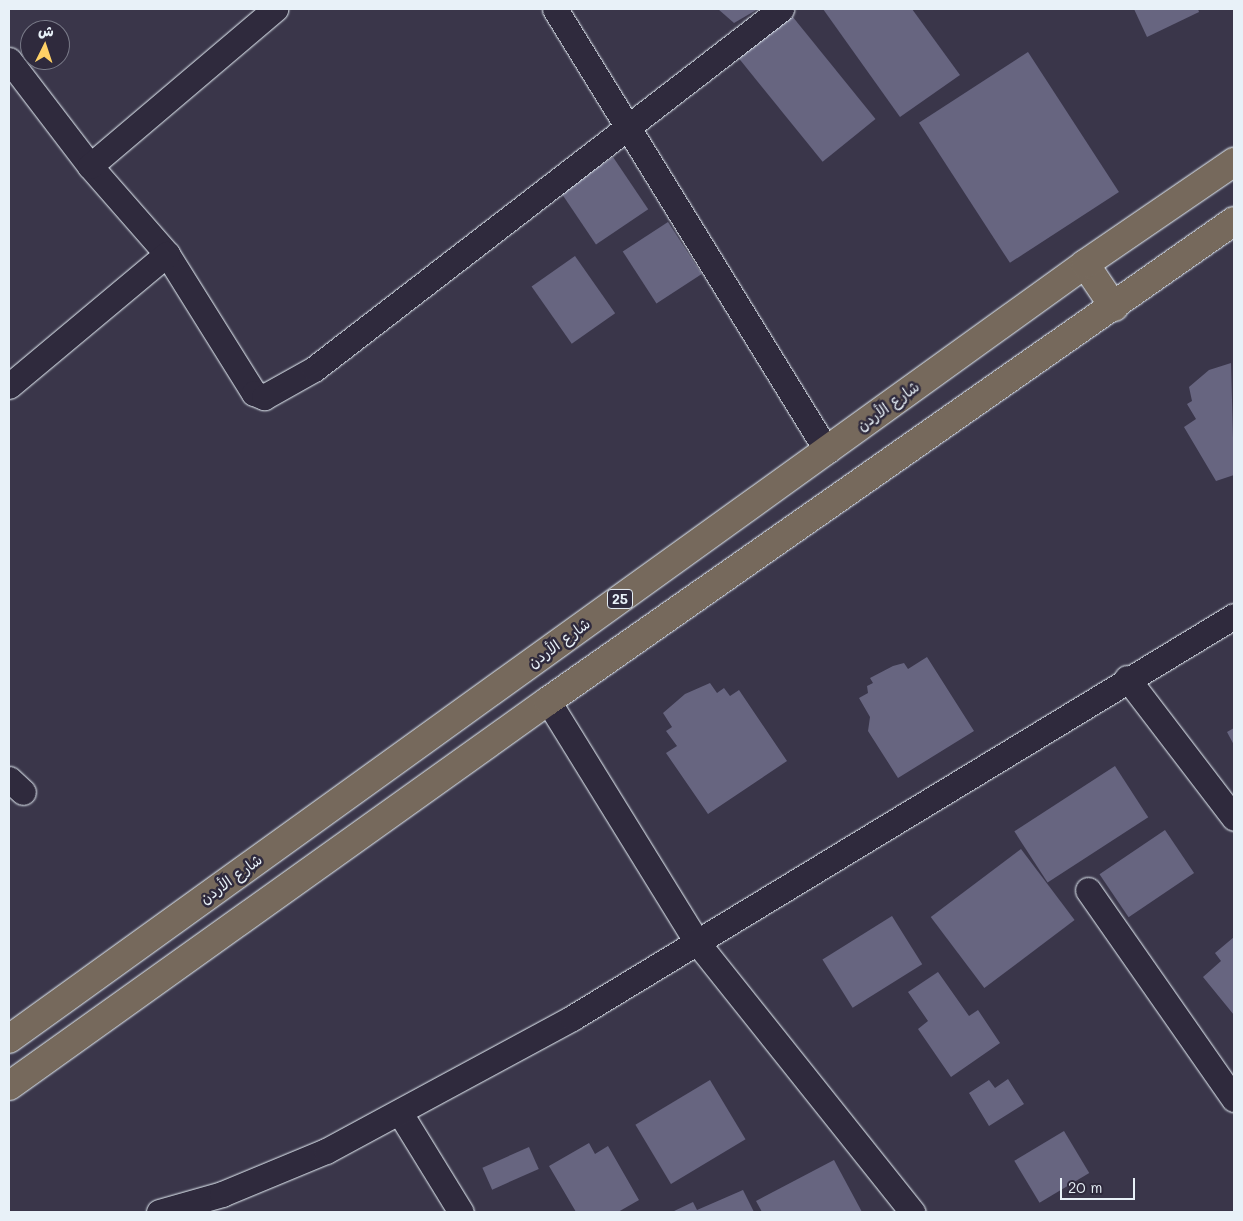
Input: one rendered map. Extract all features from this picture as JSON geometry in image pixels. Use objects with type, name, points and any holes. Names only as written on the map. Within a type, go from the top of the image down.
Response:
[{"type":"highway","name":"شارع الأردن","points":[[9,1039],[1085,264],[1234,162]]},
{"type":"highway","points":[[9,1086],[548,701],[1114,307],[1234,221]]},
{"type":"highway","points":[[1085,264],[1114,307]]},
{"type":"street","points":[[90,166],[275,9]]},
{"type":"street","points":[[555,9],[827,451]]},
{"type":"street","points":[[9,60],[90,166],[167,254],[254,392],[264,397],[314,369],[781,9]]},
{"type":"street","points":[[9,386],[167,254]]},
{"type":"street","points":[[159,1212],[248,1184],[400,1113],[572,1018],[1127,678],[1234,616]]},
{"type":"street","points":[[1127,678],[1234,818]]},
{"type":"street","points":[[548,701],[696,941],[912,1212]]},
{"type":"street","points":[[1088,890],[1234,1100]]},
{"type":"street","points":[[400,1113],[461,1212]]},
{"type":"building","points":[[718,9],[758,9],[734,23]]},
{"type":"building","points":[[823,9],[912,9],[960,75],[900,117]]},
{"type":"building","points":[[1134,9],[1198,9],[1199,12],[1147,37]]},
{"type":"building","points":[[788,11],[875,119],[823,162],[735,54]]},
{"type":"building","points":[[1028,52],[1119,192],[1010,263],[919,123]]},
{"type":"building","points":[[613,157],[648,209],[596,244],[561,192]]},
{"type":"building","points":[[668,222],[702,274],[656,303],[623,251]]},
{"type":"building","points":[[575,256],[615,313],[572,344],[532,286]]},
{"type":"building","points":[[1231,363],[1234,475],[1216,481],[1184,427],[1196,419],[1187,404],[1192,401],[1189,387],[1209,370]]},
{"type":"building","points":[[927,657],[974,731],[898,778],[868,731],[870,717],[859,698],[868,693],[867,686],[873,683],[870,678],[893,666],[904,663],[908,669]]},
{"type":"building","points":[[710,683],[717,693],[724,688],[730,696],[739,690],[787,761],[708,814],[666,753],[677,746],[666,731],[672,727],[663,713],[685,694]]},
{"type":"building","points":[[1234,728],[1234,745],[1227,732]]},
{"type":"building","points":[[1115,766],[1148,817],[1048,883],[1014,831]]},
{"type":"building","points":[[1165,830],[1194,873],[1129,917],[1100,874]]},
{"type":"building","points":[[1021,849],[1075,920],[984,988],[931,917]]},
{"type":"building","points":[[892,916],[922,964],[853,1008],[822,959]]},
{"type":"building","points":[[1234,937],[1234,1015],[1203,977],[1221,961],[1215,953]]},
{"type":"building","points":[[938,972],[969,1016],[978,1010],[1000,1043],[951,1077],[918,1029],[928,1021],[908,992]]},
{"type":"building","points":[[1008,1079],[1024,1104],[989,1126],[969,1093],[989,1080],[995,1088]]},
{"type":"building","points":[[710,1080],[746,1139],[671,1184],[635,1125]]},
{"type":"building","points":[[1064,1131],[1089,1173],[1040,1203],[1014,1161]]},
{"type":"building","points":[[589,1143],[595,1154],[608,1146],[639,1200],[618,1212],[576,1212],[549,1166]]},
{"type":"building","points":[[529,1147],[539,1169],[492,1190],[482,1168]]},
{"type":"building","points":[[834,1160],[862,1212],[762,1212],[756,1201]]},
{"type":"building","points":[[743,1190],[754,1212],[672,1212],[693,1202],[697,1210]]}]
